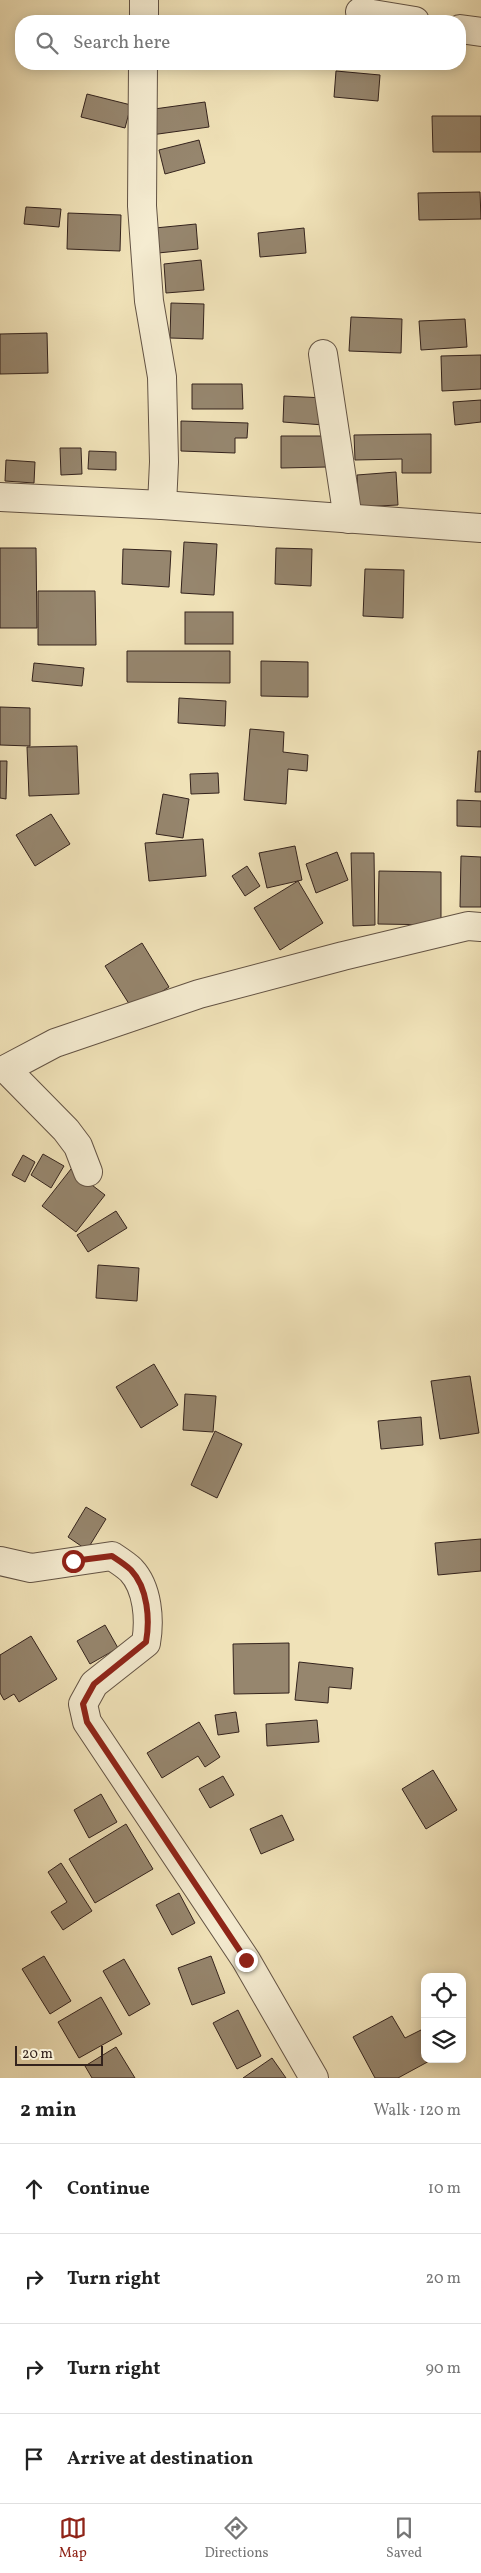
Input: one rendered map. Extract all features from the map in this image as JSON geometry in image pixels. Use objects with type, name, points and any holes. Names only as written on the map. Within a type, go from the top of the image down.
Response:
[{"type":"street","points":[[144,0],[144,15]]},
{"type":"street","points":[[360,12],[378,15]]},
{"type":"street","points":[[466,30],[481,32]]},
{"type":"street","points":[[143,70],[142,206],[149,300],[162,377],[164,462],[162,505]]},
{"type":"street","points":[[323,354],[348,519]]},
{"type":"street","points":[[0,497],[162,505],[481,528]]},
{"type":"street","points":[[88,1172],[78,1146],[66,1130],[3,1066],[55,1043],[199,994],[353,953],[468,926],[481,927]]},
{"type":"street","points":[[0,1561],[31,1568],[112,1556],[132,1571],[144,1595],[148,1614],[149,1623],[146,1642],[94,1684],[83,1704],[87,1722],[246,1960],[314,2078]]},
{"type":"building","points":[[336,71],[380,75],[378,101],[334,97]]},
{"type":"building","points":[[87,94],[131,105],[125,128],[81,117]]},
{"type":"building","points":[[205,102],[209,127],[151,135],[147,110]]},
{"type":"building","points":[[432,116],[481,116],[481,152],[433,152]]},
{"type":"building","points":[[199,140],[205,163],[165,174],[159,150]]},
{"type":"building","points":[[480,192],[481,219],[419,220],[418,193]]},
{"type":"building","points":[[26,207],[61,209],[59,227],[24,224]]},
{"type":"building","points":[[68,213],[121,215],[120,251],[67,249]]},
{"type":"building","points":[[196,224],[198,249],[158,253],[155,228]]},
{"type":"building","points":[[304,228],[306,253],[260,257],[258,233]]},
{"type":"building","points":[[201,260],[204,290],[166,293],[164,264]]},
{"type":"building","points":[[171,303],[204,304],[203,339],[170,338]]},
{"type":"building","points":[[351,317],[402,319],[401,353],[349,351]]},
{"type":"building","points":[[465,319],[467,347],[421,350],[419,321]]},
{"type":"building","points":[[47,333],[48,373],[0,374],[0,334]]},
{"type":"building","points":[[481,355],[481,389],[442,391],[441,356]]},
{"type":"building","points":[[192,384],[242,384],[243,409],[192,409]]},
{"type":"building","points":[[284,396],[325,398],[324,425],[283,422]]},
{"type":"building","points":[[481,400],[481,422],[455,425],[453,402]]},
{"type":"building","points":[[181,421],[248,423],[247,438],[235,438],[235,453],[181,451]]},
{"type":"building","points":[[431,434],[431,473],[402,473],[402,459],[355,460],[354,435]]},
{"type":"building","points":[[281,436],[327,436],[327,467],[281,468]]},
{"type":"building","points":[[60,448],[81,448],[82,474],[61,475]]},
{"type":"building","points":[[89,451],[116,452],[116,470],[88,469]]},
{"type":"building","points":[[6,460],[35,462],[34,483],[5,481]]},
{"type":"building","points":[[396,472],[398,505],[359,507],[357,475]]},
{"type":"building","points":[[184,542],[217,544],[214,595],[181,593]]},
{"type":"building","points":[[0,548],[36,548],[37,628],[0,628]]},
{"type":"building","points":[[276,548],[312,549],[311,586],[275,584]]},
{"type":"building","points":[[123,549],[171,551],[169,587],[122,584]]},
{"type":"building","points":[[365,569],[404,570],[403,618],[363,616]]},
{"type":"building","points":[[38,591],[95,591],[96,645],[38,645]]},
{"type":"building","points":[[185,612],[233,612],[233,644],[185,644]]},
{"type":"building","points":[[127,651],[230,651],[230,683],[127,682]]},
{"type":"building","points":[[261,661],[308,662],[308,697],[261,696]]},
{"type":"building","points":[[34,663],[84,668],[82,686],[32,681]]},
{"type":"building","points":[[179,698],[226,701],[225,726],[178,723]]},
{"type":"building","points":[[0,707],[30,708],[30,746],[0,745]]},
{"type":"building","points":[[250,729],[284,732],[283,752],[308,755],[307,771],[288,769],[286,804],[244,800]]},
{"type":"building","points":[[77,746],[79,794],[29,796],[27,747]]},
{"type":"building","points":[[478,751],[481,751],[481,792],[475,792]]},
{"type":"building","points":[[0,761],[7,761],[6,799],[0,798]]},
{"type":"building","points":[[218,773],[219,793],[191,794],[190,774]]},
{"type":"building","points":[[163,794],[189,799],[183,838],[156,834]]},
{"type":"building","points":[[457,800],[481,801],[481,827],[457,826]]},
{"type":"building","points":[[51,814],[70,844],[35,866],[16,835]]},
{"type":"building","points":[[203,839],[206,876],[149,881],[145,843]]},
{"type":"building","points":[[295,846],[302,880],[267,888],[259,853]]},
{"type":"building","points":[[337,852],[348,880],[316,893],[306,864]]},
{"type":"building","points":[[351,853],[374,853],[375,925],[353,926]]},
{"type":"building","points":[[461,856],[481,857],[481,907],[460,907]]},
{"type":"building","points":[[247,866],[260,886],[245,896],[232,876]]},
{"type":"building","points":[[379,871],[441,872],[441,925],[378,924]]},
{"type":"building","points":[[298,881],[323,923],[280,950],[254,908]]},
{"type":"building","points":[[142,943],[169,987],[133,1010],[105,966]]},
{"type":"building","points":[[43,1154],[64,1166],[51,1188],[31,1175]]},
{"type":"building","points":[[23,1155],[35,1162],[25,1182],[12,1175]]},
{"type":"building","points":[[71,1169],[105,1195],[76,1232],[42,1206]]},
{"type":"building","points":[[116,1211],[127,1228],[88,1252],[77,1235]]},
{"type":"building","points":[[98,1265],[139,1268],[137,1301],[96,1298]]},
{"type":"building","points":[[154,1364],[178,1405],[141,1428],[116,1387]]},
{"type":"building","points":[[470,1376],[479,1433],[440,1439],[431,1381]]},
{"type":"building","points":[[185,1394],[216,1396],[213,1432],[183,1430]]},
{"type":"building","points":[[421,1417],[423,1445],[381,1449],[378,1421]]},
{"type":"building","points":[[215,1431],[242,1444],[217,1498],[191,1485]]},
{"type":"building","points":[[86,1507],[106,1519],[87,1550],[68,1537]]},
{"type":"building","points":[[481,1539],[481,1571],[438,1575],[435,1543]]},
{"type":"building","points":[[105,1625],[118,1648],[90,1664],[77,1641]]},
{"type":"building","points":[[31,1636],[57,1679],[19,1702],[14,1694],[4,1700],[0,1693],[0,1655]]},
{"type":"building","points":[[289,1643],[289,1693],[234,1694],[233,1644]]},
{"type":"building","points":[[299,1662],[353,1668],[351,1689],[329,1687],[328,1703],[295,1700]]},
{"type":"building","points":[[236,1712],[239,1732],[218,1735],[215,1715]]},
{"type":"building","points":[[317,1720],[319,1742],[267,1746],[266,1724]]},
{"type":"building","points":[[199,1722],[220,1757],[205,1767],[198,1756],[162,1778],[147,1753]]},
{"type":"building","points":[[433,1770],[457,1810],[426,1829],[402,1789]]},
{"type":"building","points":[[223,1776],[234,1795],[210,1808],[199,1789]]},
{"type":"building","points":[[101,1794],[117,1822],[89,1838],[74,1810]]},
{"type":"building","points":[[282,1815],[294,1840],[261,1854],[250,1829]]},
{"type":"building","points":[[126,1824],[153,1869],[95,1903],[69,1859]]},
{"type":"building","points":[[61,1863],[92,1911],[63,1930],[51,1912],[67,1902],[48,1872]]},
{"type":"building","points":[[179,1893],[195,1923],[172,1935],[156,1905]]},
{"type":"building","points":[[44,1956],[71,2001],[50,2014],[22,1969]]},
{"type":"building","points":[[211,1956],[225,1993],[192,2005],[178,1968]]},
{"type":"building","points":[[124,1959],[150,2004],[129,2016],[103,1971]]},
{"type":"building","points":[[101,1997],[122,2034],[79,2058],[58,2022]]},
{"type":"building","points":[[238,2010],[261,2056],[237,2069],[213,2023]]},
{"type":"building","points":[[392,2016],[405,2038],[421,2030],[421,2063],[426,2063],[398,2078],[375,2078],[353,2037]]},
{"type":"building","points":[[116,2047],[135,2078],[92,2078],[85,2066]]},
{"type":"building","points":[[272,2058],[286,2078],[243,2078]]},
{"type":"route","points":[[73,1561],[112,1556],[132,1571],[144,1595],[149,1623],[146,1642],[118,1667],[94,1684],[83,1704],[87,1722],[246,1960]]}]
